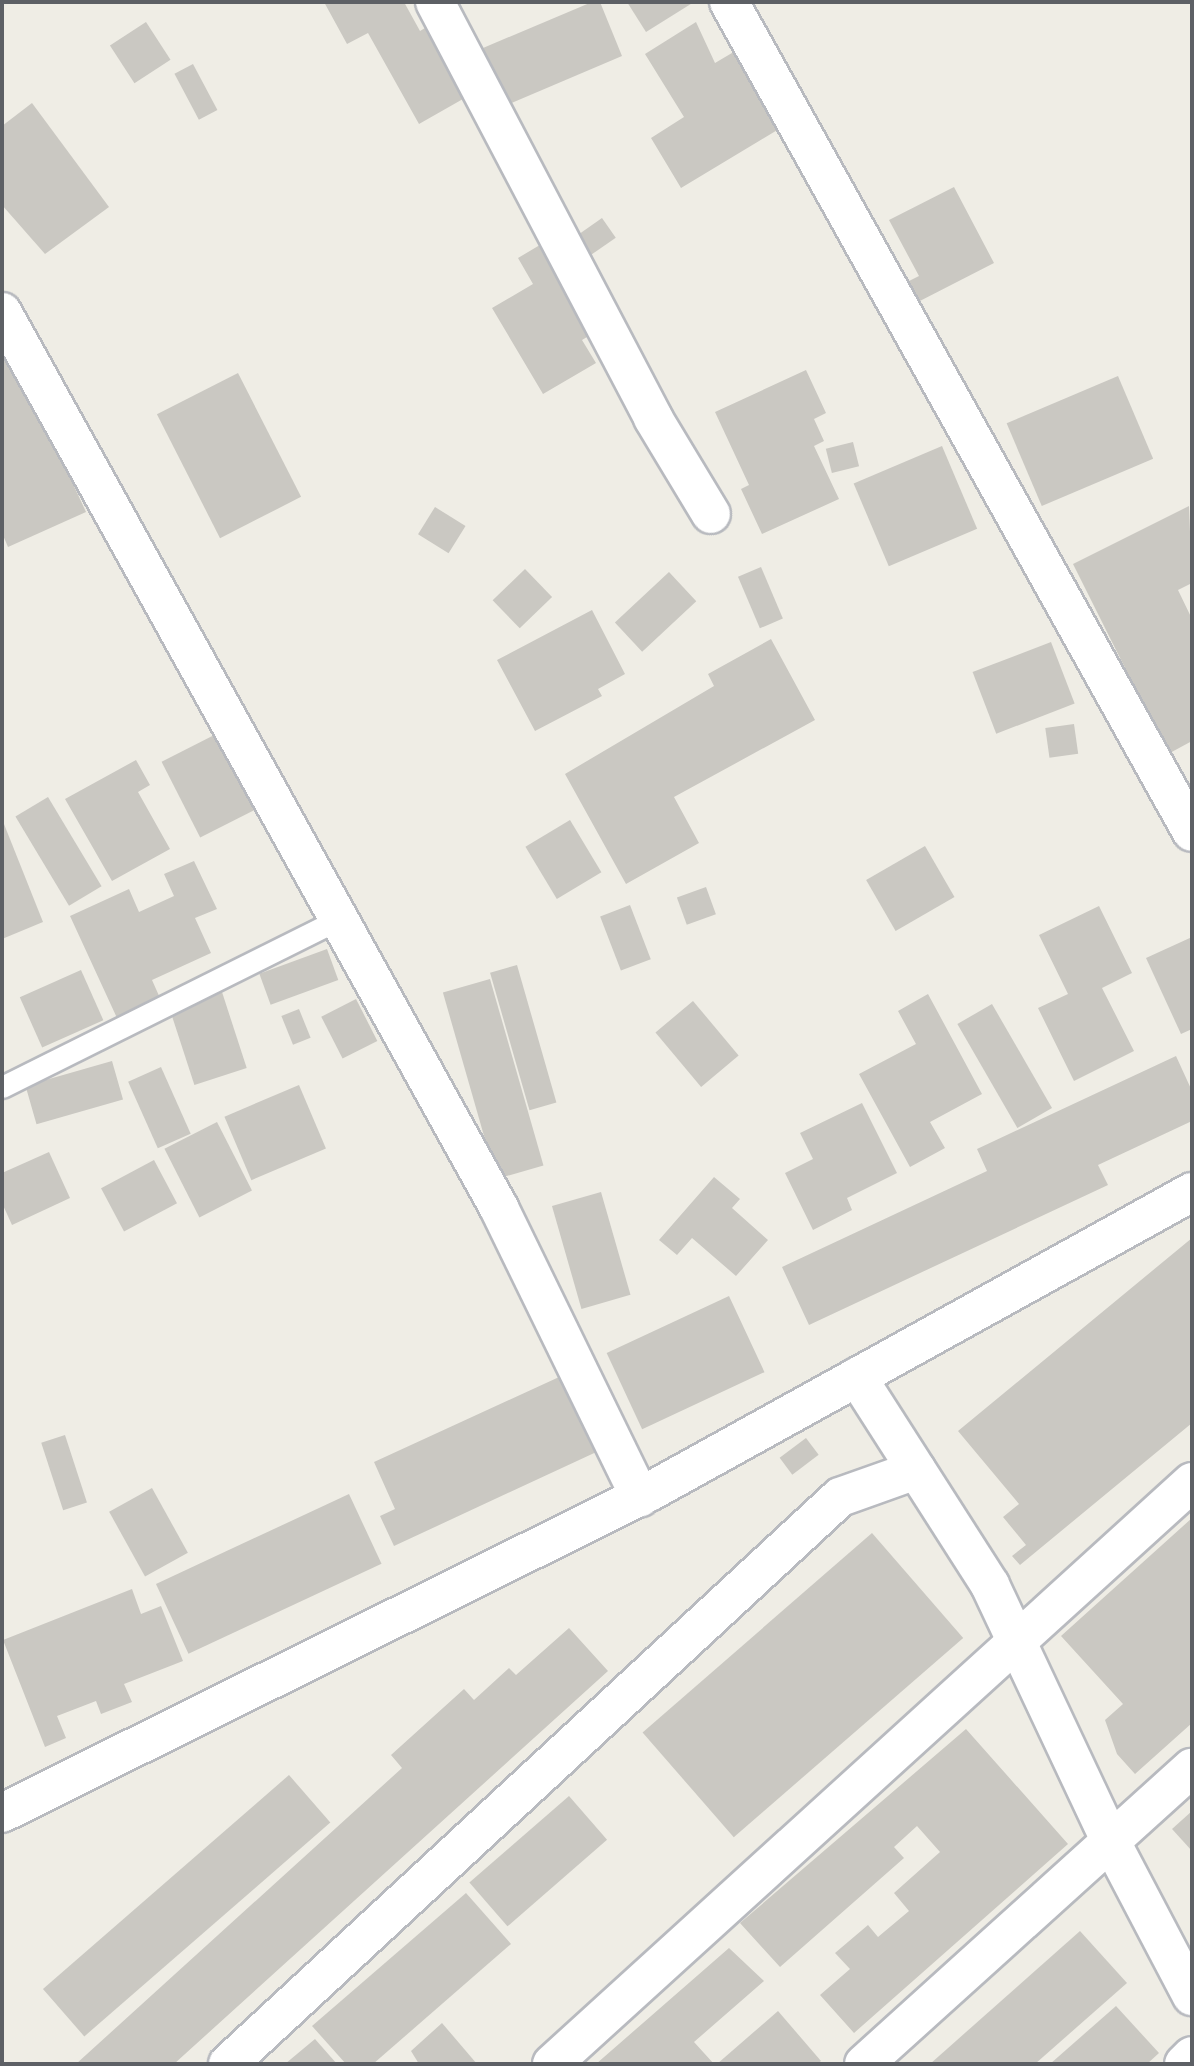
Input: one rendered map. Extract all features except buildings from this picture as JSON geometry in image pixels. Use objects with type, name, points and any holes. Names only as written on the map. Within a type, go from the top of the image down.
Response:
[{"type":"street","points":[[435,2],[653,418],[711,514]]},
{"type":"street","points":[[729,2],[1192,832]]},
{"type":"street","points":[[2,312],[499,1208],[640,1497]]},
{"type":"street","points":[[2,1813],[640,1497],[1192,1192]]},
{"type":"street","points":[[857,1377],[990,1585],[1111,1842],[1192,1996]]},
{"type":"street","points":[[228,2064],[840,1497],[916,1469]]},
{"type":"street","points":[[552,2064],[1192,1482]]},
{"type":"street","points":[[864,2064],[1192,1768]]},
{"type":"street","points":[[1184,2064],[1192,2056]]},
{"type":"lane","points":[[2,1087],[339,919]]}]
